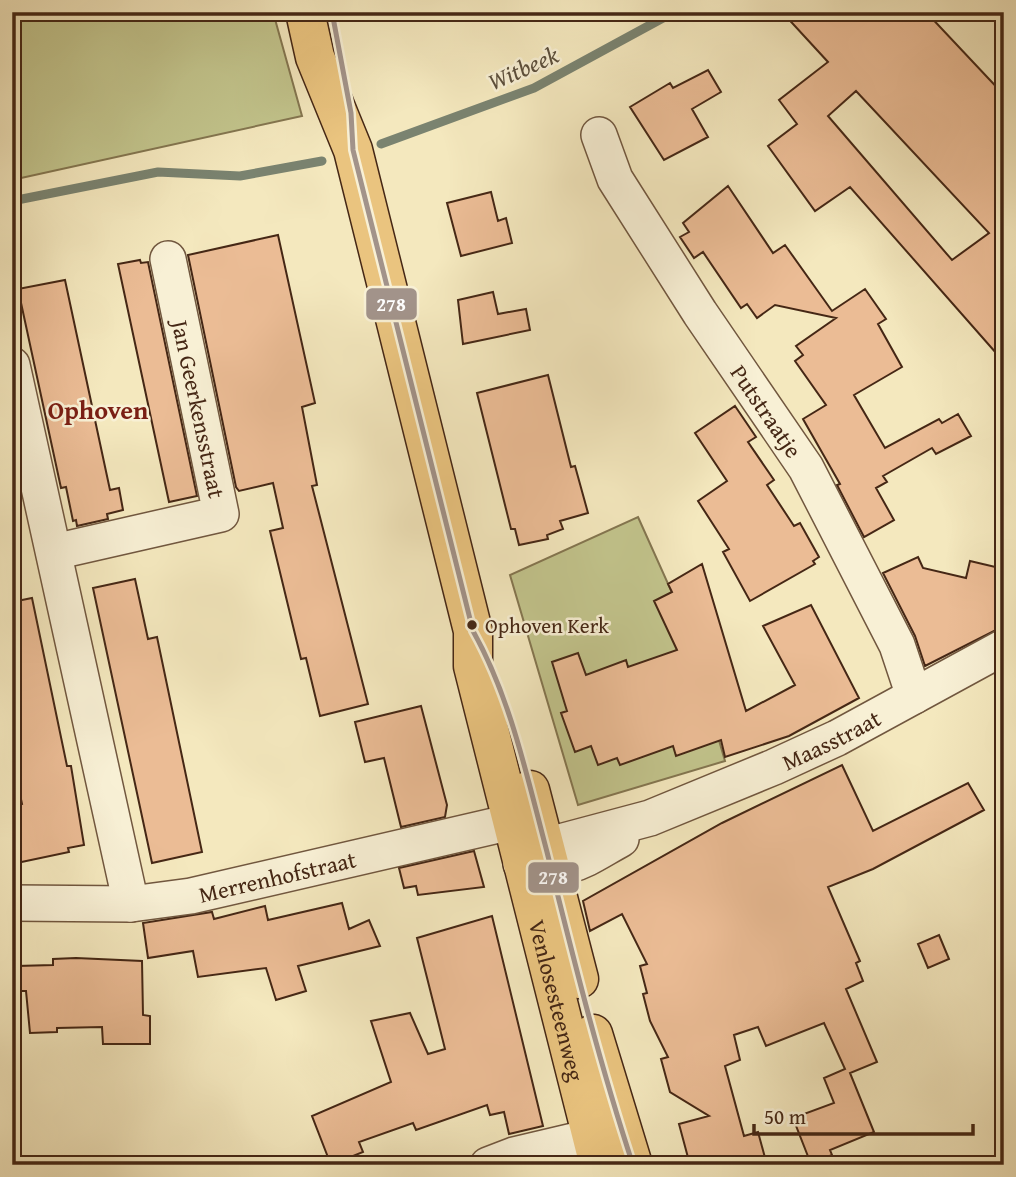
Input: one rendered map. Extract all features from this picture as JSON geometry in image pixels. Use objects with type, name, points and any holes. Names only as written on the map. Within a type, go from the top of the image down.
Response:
[{"type":"main road","name":"Venlosesteenweg","points":[[305,12],[315,57],[353,150],[473,631],[473,666],[533,844],[612,1149]]},
{"type":"main road","name":"Venlosesteenweg","points":[[332,12],[349,100],[353,150]]},
{"type":"street","name":"Putstraatje","points":[[599,135],[615,179],[700,313],[806,468],[897,645],[914,696]]},
{"type":"street","name":"Jan Geerkensstraat","points":[[54,552],[222,514],[168,259]]},
{"type":"street","points":[[12,365],[131,904]]},
{"type":"street","name":"Maasstraat","points":[[533,844],[582,860],[631,834],[650,818],[774,767],[1004,647]]},
{"type":"street","name":"Merrenhofstraat","points":[[12,902],[131,904],[533,844]]},
{"type":"street","points":[[488,1165],[514,1155],[612,1149]]},
{"type":"green space","points":[[12,12],[273,12],[302,116],[12,180]]},
{"type":"green space","points":[[638,517],[683,617],[725,761],[578,805],[510,575]]},
{"type":"building","points":[[782,12],[926,12],[1004,95],[1004,362],[850,187],[815,211],[768,146],[797,124],[779,100],[828,62]],"holes":[[[856,91],[989,233],[952,260],[828,116]]]},
{"type":"building","points":[[708,70],[721,92],[692,109],[708,137],[664,160],[630,107],[670,83],[673,88]]},
{"type":"building","points":[[728,186],[773,253],[785,245],[832,311],[865,289],[886,319],[878,324],[902,367],[854,395],[885,448],[939,419],[942,423],[958,414],[971,436],[936,454],[932,448],[883,476],[887,482],[876,488],[894,520],[864,537],[837,485],[840,484],[803,419],[826,405],[795,361],[803,355],[796,346],[836,318],[775,305],[757,318],[747,304],[741,308],[703,252],[694,258],[680,237],[689,232],[683,223]]},
{"type":"building","points":[[491,192],[498,221],[506,218],[512,243],[461,256],[447,203]]},
{"type":"building","points":[[278,235],[315,403],[302,407],[317,485],[312,486],[368,704],[320,716],[306,658],[301,659],[270,531],[283,528],[273,483],[239,491],[236,487],[188,255]]},
{"type":"building","points":[[140,260],[141,263],[148,262],[197,496],[169,502],[118,264]]},
{"type":"building","points":[[65,280],[110,490],[119,488],[123,510],[107,514],[108,519],[77,526],[76,520],[73,521],[66,487],[61,488],[18,289]]},
{"type":"building","points":[[493,292],[498,314],[526,309],[530,330],[463,344],[458,300]]},
{"type":"building","points":[[548,375],[571,467],[575,466],[588,513],[560,521],[563,529],[547,535],[548,539],[519,545],[515,529],[511,529],[477,393]]},
{"type":"building","points":[[735,406],[756,437],[748,442],[774,480],[767,485],[794,526],[800,523],[819,557],[813,561],[815,564],[750,601],[723,552],[729,549],[698,501],[727,481],[695,433]]},
{"type":"building","points":[[918,557],[923,568],[966,578],[970,561],[1004,569],[1004,626],[925,666],[915,636],[883,573]]},
{"type":"building","points":[[702,564],[746,711],[795,685],[763,626],[811,605],[859,698],[789,736],[725,757],[721,740],[676,756],[673,746],[620,765],[617,758],[598,765],[591,746],[575,752],[561,713],[567,711],[552,662],[578,653],[586,675],[626,660],[628,667],[677,650],[654,601],[672,592],[668,584]]},
{"type":"building","points":[[135,579],[148,639],[157,637],[202,852],[152,863],[93,588]]},
{"type":"building","points":[[32,598],[67,766],[71,766],[84,845],[68,848],[69,852],[12,864],[12,806],[22,804],[12,756],[12,602]]},
{"type":"building","points":[[421,706],[447,805],[445,817],[401,827],[384,758],[365,762],[355,722]]},
{"type":"building","points":[[842,765],[873,831],[968,783],[984,810],[873,869],[828,887],[860,961],[856,963],[863,981],[846,989],[877,1062],[850,1073],[874,1132],[830,1150],[832,1155],[811,1164],[793,1118],[834,1103],[824,1078],[845,1069],[824,1023],[766,1046],[758,1027],[734,1035],[740,1060],[725,1066],[744,1136],[758,1132],[767,1165],[690,1165],[679,1124],[709,1116],[670,1092],[661,1059],[668,1057],[650,1021],[643,994],[647,993],[640,966],[647,964],[622,914],[590,931],[583,901],[722,823]]},
{"type":"building","points":[[474,851],[484,887],[418,895],[416,886],[404,888],[399,868]]},
{"type":"building","points":[[342,903],[349,929],[369,920],[380,946],[298,966],[306,991],[276,1000],[266,968],[198,977],[193,951],[148,958],[143,923],[212,912],[214,919],[265,906],[268,920]]},
{"type":"building","points":[[492,916],[543,1126],[509,1134],[504,1112],[490,1115],[487,1105],[416,1130],[413,1123],[359,1142],[363,1152],[331,1165],[312,1116],[391,1082],[371,1021],[410,1013],[428,1054],[445,1049],[417,938]]},
{"type":"building","points":[[939,935],[949,959],[928,968],[918,944]]},
{"type":"building","points":[[53,959],[142,961],[143,1015],[150,1016],[150,1044],[103,1044],[102,1027],[57,1028],[57,1032],[30,1033],[26,991],[19,991],[17,966],[53,965]]},
{"type":"waterway","name":"Witbeek","points":[[381,144],[534,88],[674,12]]},
{"type":"waterway","name":"Witbeek","points":[[12,201],[158,172],[240,176],[322,161]]},
{"type":"transit line","name":"278","points":[[332,12],[351,113],[353,150],[473,631],[498,684],[517,739],[587,1009],[633,1165]]},
{"type":"place","name":"Ophoven Kerk","points":[[472,625]]},
{"type":"district","name":"Ophoven","points":[[98,409]]}]
